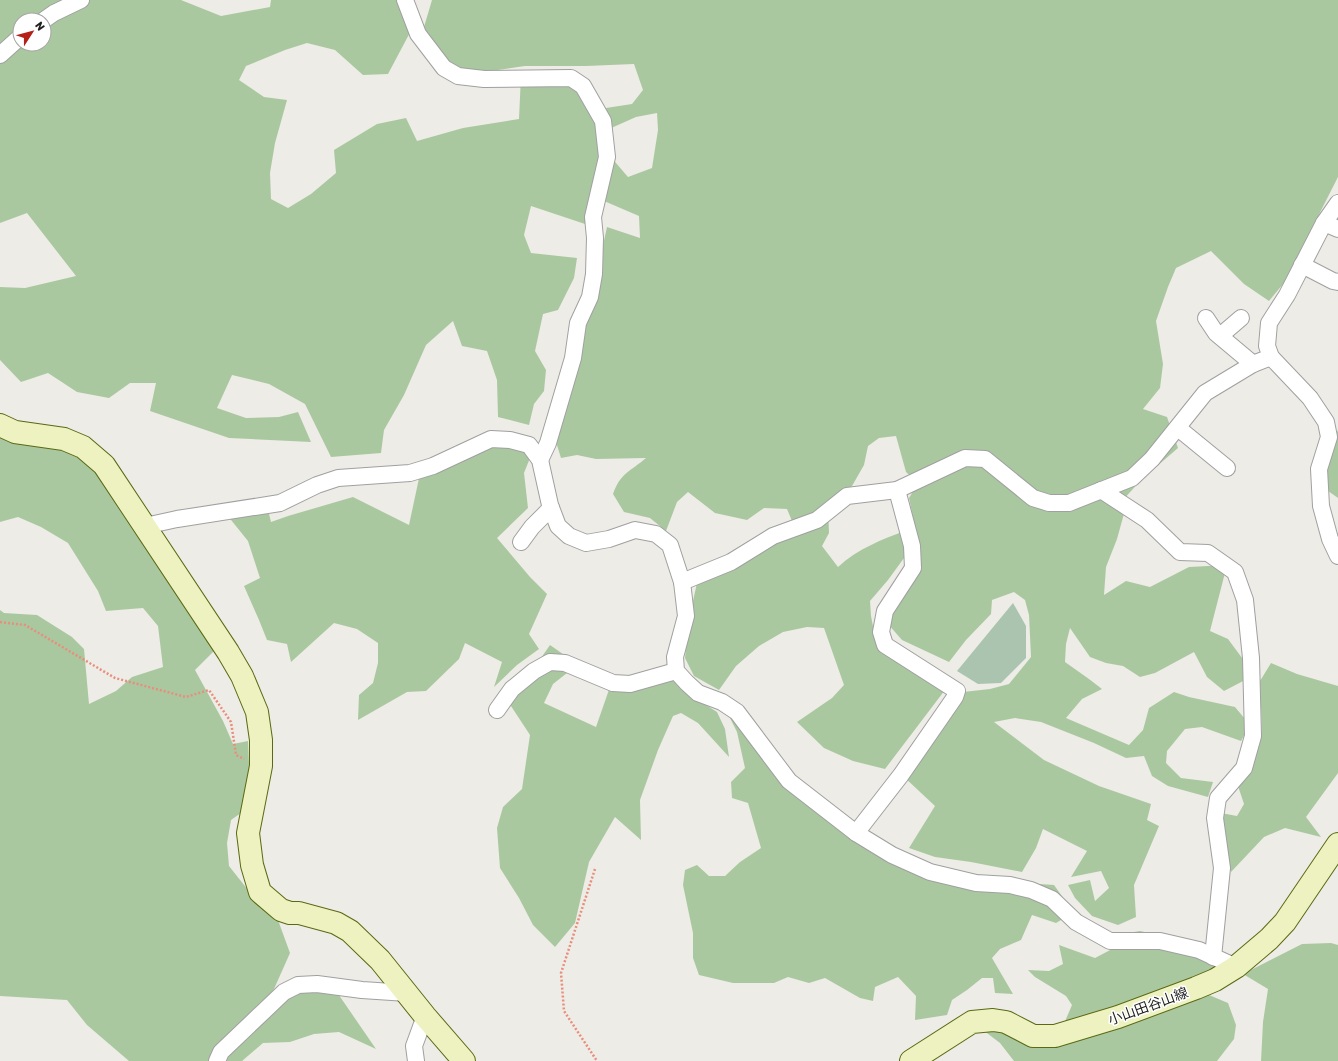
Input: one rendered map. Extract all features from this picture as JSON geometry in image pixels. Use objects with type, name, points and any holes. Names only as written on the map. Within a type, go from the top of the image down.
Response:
[{"type":"street","points":[[52,14],[81,0]]},
{"type":"street","points":[[405,0],[418,34],[444,68],[458,76],[484,79],[571,78],[583,86],[603,121],[607,157],[593,217],[595,238],[594,274],[590,297],[578,323],[573,358],[548,443],[540,460]]},
{"type":"street","points":[[0,55],[12,44]]},
{"type":"street","points":[[1338,203],[1331,226],[1302,265],[1287,295],[1269,323],[1267,346],[1271,357],[1310,398],[1326,422],[1329,437],[1319,469],[1321,506],[1330,539],[1338,556]]},
{"type":"street","points":[[1302,265],[1333,281],[1338,282]]},
{"type":"street","points":[[1206,318],[1216,333],[1253,364]]},
{"type":"street","points":[[1220,336],[1241,318]]},
{"type":"street","points":[[682,582],[730,562],[773,536],[818,520],[847,496],[897,490],[965,458],[985,459],[1033,498],[1049,503],[1069,503],[1132,478],[1152,459],[1205,393],[1253,364],[1271,357]]},
{"type":"street","points":[[0,425],[15,432],[64,439],[84,447],[104,465],[228,652],[242,676],[257,712],[261,740],[261,766],[248,833],[252,865],[260,892],[281,910],[290,913],[299,913],[336,923],[350,931],[380,960],[425,1016],[464,1061]]},
{"type":"street","points":[[1178,428],[1227,468]]},
{"type":"street","points":[[145,526],[177,519],[280,503],[317,485],[338,478],[410,473],[433,466],[492,439],[510,440],[529,445],[540,460],[551,508],[558,526],[569,536],[586,542],[609,539],[635,530],[656,534],[670,545],[682,582],[686,616],[676,657],[676,671],[698,693],[722,702],[738,712],[789,781],[856,833],[892,855],[930,872],[976,883],[1010,885],[1030,890],[1052,899],[1076,922],[1110,941],[1160,942],[1199,950],[1236,967]]},
{"type":"street","points":[[856,833],[900,775],[955,697],[957,691],[885,645],[881,632],[885,611],[913,568],[912,546],[897,490]]},
{"type":"street","points":[[1102,490],[1147,520],[1180,552],[1208,553],[1235,572],[1245,600],[1251,658],[1252,736],[1244,768],[1218,798],[1215,818],[1222,868],[1213,957]]},
{"type":"street","points":[[521,542],[532,527],[551,508]]},
{"type":"street","points":[[497,710],[512,689],[534,671],[550,662],[565,663],[613,683],[630,684],[676,671]]},
{"type":"street","name":"小山田谷山線","points":[[910,1061],[972,1022],[993,1020],[1006,1022],[1033,1036],[1055,1036],[1118,1017],[1215,980],[1236,967],[1285,922],[1338,844]]},
{"type":"street","points":[[217,1061],[221,1052],[284,992],[298,985],[317,984],[362,990],[407,993]]},
{"type":"street","points":[[416,1061],[414,1046],[425,1016]]},
{"type":"path","points":[[0,622],[25,625],[115,678],[186,697],[209,690],[231,722],[236,755],[261,766]]},
{"type":"path","points":[[595,869],[561,973],[564,1011],[597,1061]]},
{"type":"green space","points":[[0,0],[181,0],[221,16],[270,7],[271,0],[402,0],[414,25],[388,74],[363,75],[335,50],[307,43],[285,50],[246,66],[239,80],[264,97],[287,100],[275,143],[270,173],[271,199],[288,208],[311,194],[336,173],[334,150],[377,124],[406,118],[417,141],[463,128],[519,119],[521,75],[559,76],[592,99],[599,134],[599,185],[594,227],[531,206],[524,235],[531,253],[577,258],[574,278],[558,310],[543,314],[535,351],[546,370],[544,391],[534,404],[529,425],[498,417],[497,380],[487,351],[462,346],[453,321],[426,345],[404,395],[384,430],[381,453],[331,457],[305,404],[269,384],[232,375],[217,408],[246,418],[279,417],[298,412],[311,442],[229,438],[150,411],[156,383],[130,383],[109,398],[77,392],[48,373],[21,382],[0,360],[0,287],[25,288],[76,276],[27,213],[0,223]]},
{"type":"green space","points":[[432,0],[1338,0],[1338,177],[1288,278],[1269,301],[1244,284],[1211,251],[1176,268],[1156,321],[1163,364],[1160,388],[1143,409],[1167,417],[1178,448],[1142,479],[1122,501],[1125,510],[1117,539],[1106,567],[1104,595],[1126,581],[1150,587],[1189,567],[1227,565],[1210,631],[1228,639],[1245,662],[1247,679],[1224,691],[1207,677],[1194,652],[1155,673],[1140,677],[1123,666],[1106,663],[1090,657],[1070,628],[1066,644],[1065,662],[1102,689],[1082,699],[1066,718],[1129,745],[1143,730],[1149,708],[1174,692],[1189,697],[1235,707],[1250,725],[1241,741],[1202,727],[1185,729],[1167,751],[1166,763],[1181,778],[1213,782],[1208,797],[1168,786],[1152,776],[1144,756],[1126,758],[1094,743],[1041,722],[1015,718],[994,722],[1044,760],[1099,786],[1151,804],[1147,820],[1159,826],[1134,885],[1136,917],[1118,925],[1092,916],[1075,898],[1068,885],[1090,880],[1095,901],[1109,888],[1101,871],[1071,877],[1087,851],[1043,829],[1036,848],[1022,872],[935,857],[909,848],[935,806],[903,776],[963,692],[990,689],[1009,684],[1031,657],[1029,615],[1025,600],[1014,592],[992,600],[991,614],[966,640],[949,662],[902,640],[888,624],[917,536],[909,498],[918,483],[906,472],[896,436],[879,438],[868,446],[864,465],[852,486],[828,504],[829,533],[822,546],[838,567],[862,550],[879,541],[907,530],[904,558],[870,601],[871,616],[877,647],[948,686],[885,769],[853,761],[824,748],[797,722],[832,698],[844,685],[824,628],[807,627],[783,632],[759,646],[736,666],[719,690],[694,676],[685,658],[689,619],[697,583],[772,528],[792,521],[787,509],[764,508],[747,520],[715,513],[688,492],[677,502],[666,531],[650,518],[624,512],[613,494],[619,481],[626,473],[646,458],[596,459],[577,455],[561,458],[551,426],[600,259],[607,227],[640,238],[639,216],[604,201],[610,156],[628,177],[652,168],[658,130],[657,113],[636,117],[609,129],[606,108],[632,104],[643,90],[634,64],[525,66],[484,72],[451,68],[421,37]]},
{"type":"green space","points":[[0,414],[48,440],[87,451],[218,647],[195,670],[223,721],[233,744],[248,741],[251,806],[231,820],[227,843],[229,866],[248,890],[278,920],[290,953],[274,989],[261,1007],[316,976],[332,985],[376,1049],[339,1032],[314,1034],[290,1042],[263,1043],[242,1061],[129,1061],[87,1025],[67,1000],[0,996],[0,610],[4,613],[37,615],[72,637],[84,649],[89,704],[116,691],[132,677],[163,667],[158,626],[143,608],[106,611],[98,591],[68,543],[41,527],[18,517],[0,522]]},
{"type":"green space","points":[[1338,430],[1338,498],[1324,488],[1334,438]]},
{"type":"green space","points":[[496,435],[532,453],[524,473],[528,508],[497,538],[530,577],[547,594],[529,634],[539,649],[517,665],[494,687],[502,662],[465,643],[459,659],[426,691],[407,692],[358,720],[359,695],[373,683],[378,663],[378,643],[357,629],[334,623],[291,662],[287,644],[267,640],[244,586],[260,578],[248,541],[223,510],[266,501],[271,522],[353,497],[409,525],[421,469]]},
{"type":"green space","points":[[1013,603],[1026,626],[1026,658],[1001,683],[978,684],[957,671]]},
{"type":"green space","points":[[550,645],[570,659],[567,673],[553,684],[544,703],[596,727],[612,681],[673,678],[684,691],[717,712],[725,729],[729,757],[698,723],[681,713],[673,716],[658,750],[640,800],[641,840],[615,817],[589,862],[575,923],[555,947],[533,925],[519,898],[500,868],[497,828],[503,807],[522,789],[530,735],[511,706],[496,703],[503,688],[508,682],[541,658]]},
{"type":"green space","points":[[1271,663],[1297,674],[1338,686],[1338,773],[1306,817],[1321,837],[1285,828],[1264,837],[1231,872],[1221,813],[1237,816],[1244,804],[1237,783],[1251,768],[1262,731],[1260,681]]},
{"type":"green space","points":[[729,716],[754,736],[783,782],[831,823],[894,863],[982,875],[1025,883],[1054,885],[1064,899],[1076,911],[1056,923],[1032,915],[1021,940],[1000,949],[992,958],[1013,994],[995,993],[993,978],[982,978],[952,1000],[947,1015],[915,1020],[916,996],[898,977],[875,987],[873,1001],[860,998],[825,978],[809,983],[788,977],[774,983],[733,983],[699,975],[693,958],[693,933],[683,885],[685,870],[697,865],[709,876],[725,876],[740,862],[761,848],[748,803],[732,798],[731,782],[745,768],[737,732]]},
{"type":"green space","points":[[1140,931],[1175,939],[1227,957],[1202,992],[1228,1003],[1236,1025],[1234,1039],[1217,1061],[1014,1061],[1000,1043],[979,1027],[1057,1040],[1072,1005],[1066,996],[1035,977],[1028,970],[1049,971],[1063,964],[1059,945],[1095,958],[1114,948],[1128,933]]},
{"type":"green space","points":[[1331,943],[1338,945],[1338,1061],[1261,1061],[1263,1022],[1268,989],[1243,974],[1302,944]]}]
